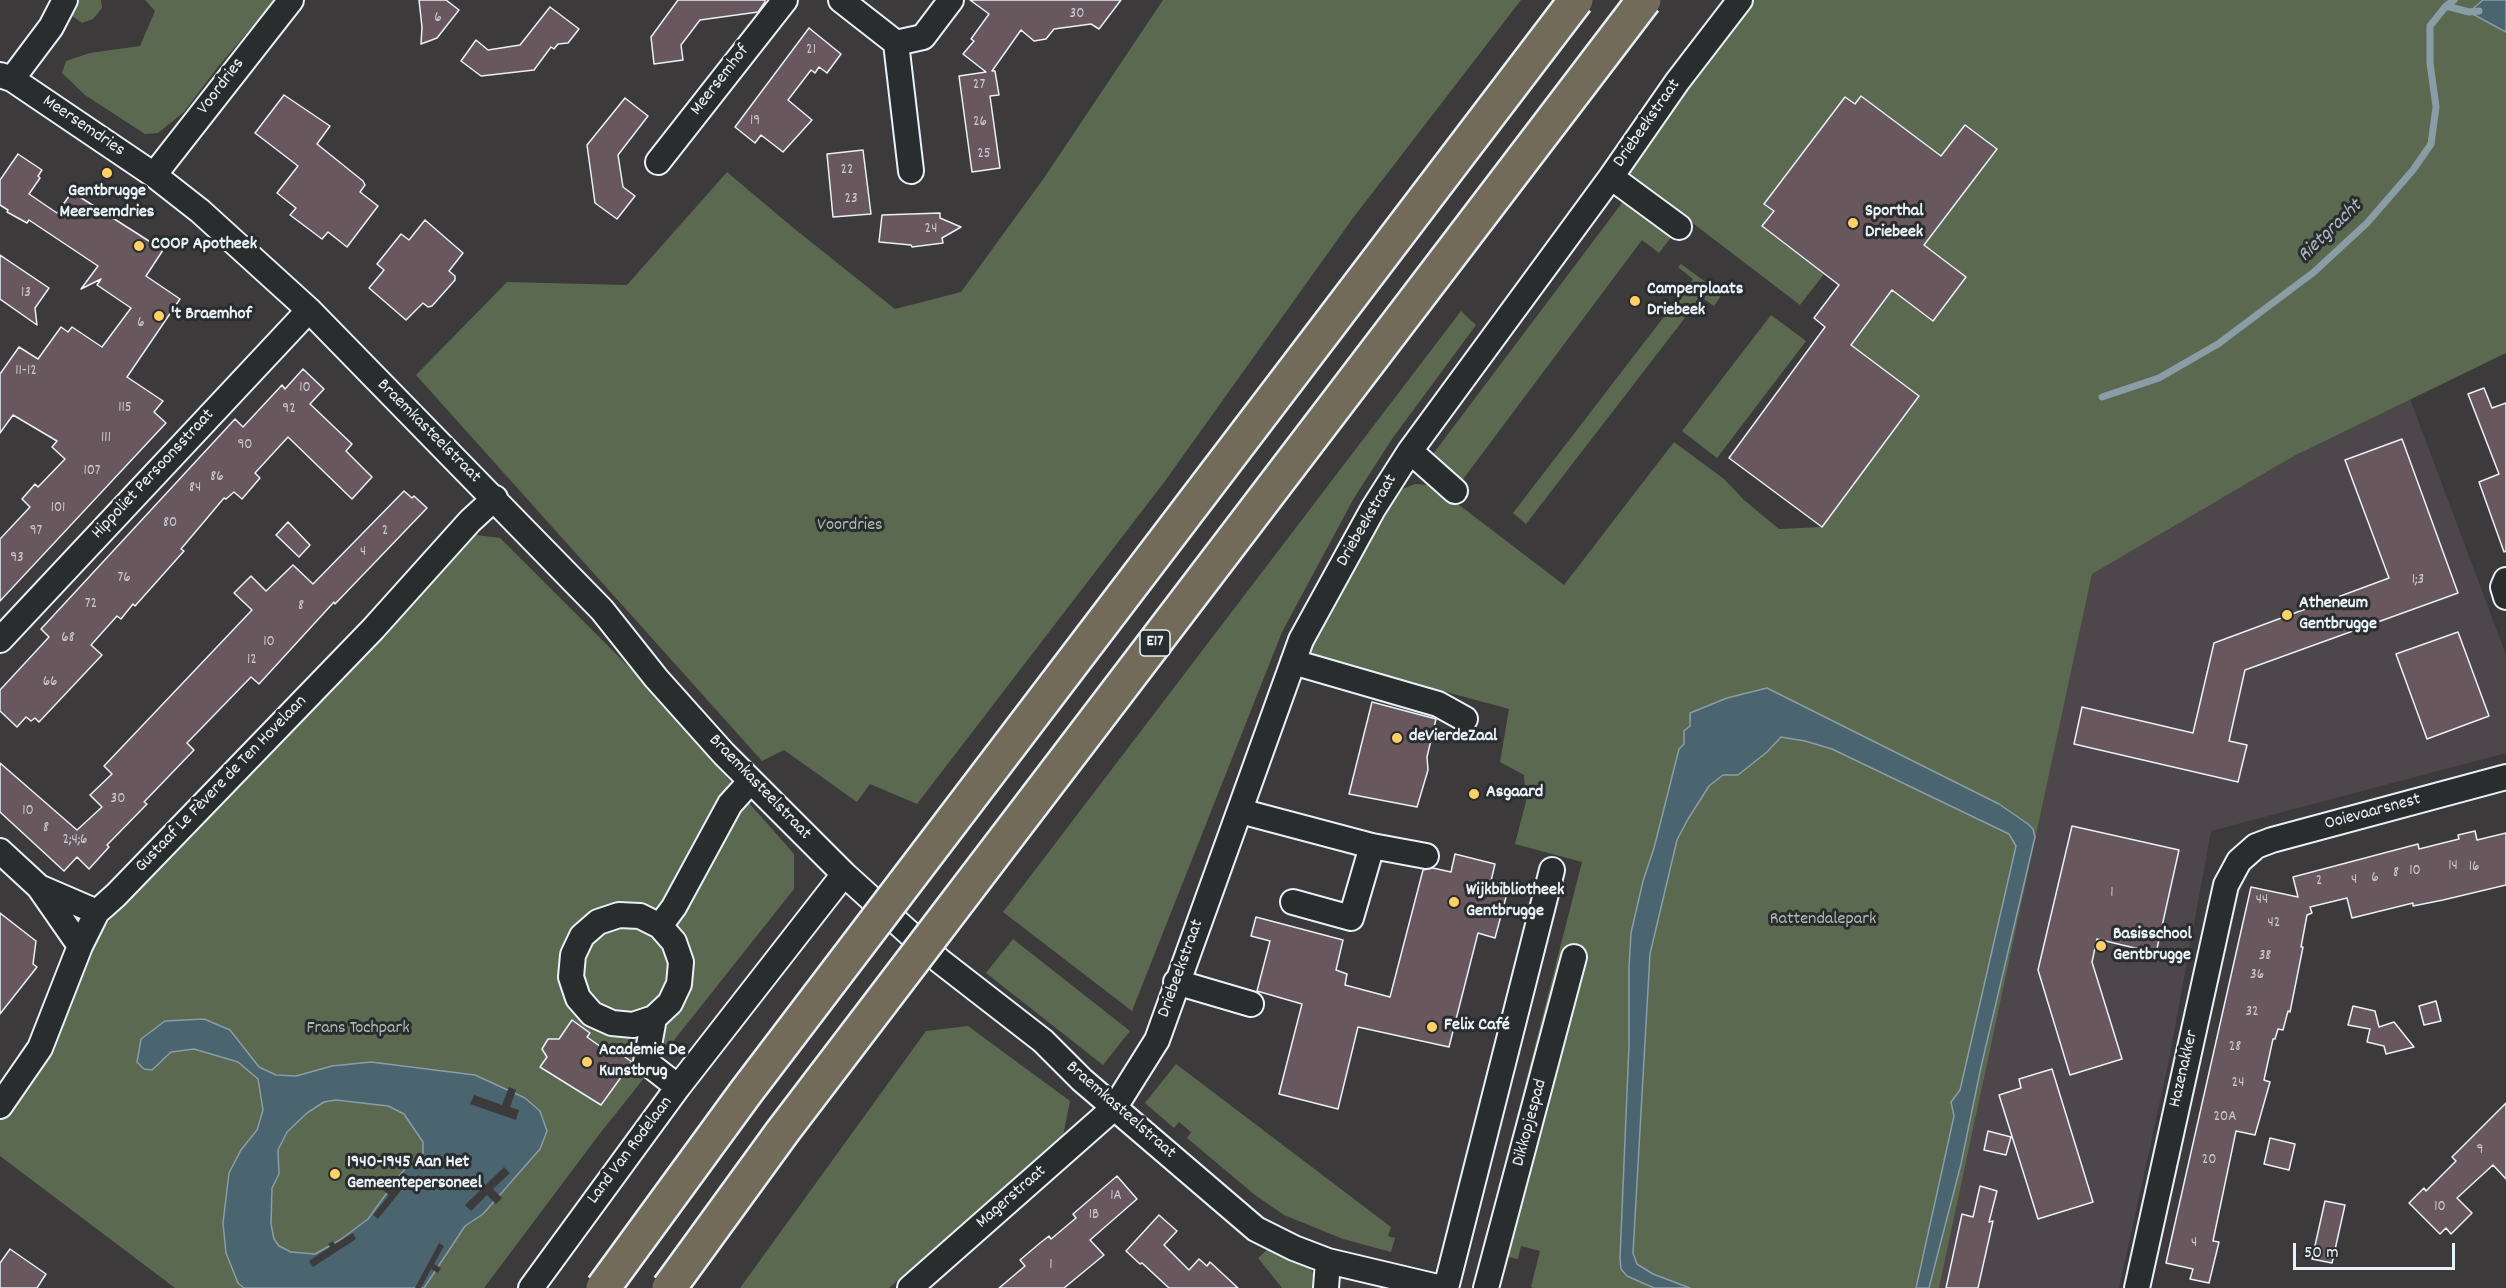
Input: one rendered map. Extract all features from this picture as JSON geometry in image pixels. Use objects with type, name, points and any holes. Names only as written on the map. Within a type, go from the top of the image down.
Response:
[{"type":"highway","points":[[603,1288],[753,1082],[1576,0]]},
{"type":"highway","name":"E17","points":[[669,1288],[783,1131],[1644,0]]},
{"type":"street","name":"Voordries","points":[[154,175],[291,0]]},
{"type":"street","name":"Meersemhof","points":[[658,162],[785,0]]},
{"type":"street","points":[[841,0],[896,43],[908,129],[910,171]]},
{"type":"street","points":[[896,43],[923,37],[951,0]]},
{"type":"street","name":"Driebeekstraat","points":[[1115,1107],[1157,1040],[1301,640],[1367,519],[1410,451],[1611,177],[1677,82],[1740,0]]},
{"type":"street","name":"Meersemdries","points":[[59,1],[51,27],[6,77],[154,175]]},
{"type":"street","name":"Braemkasteelstraat","points":[[154,175],[200,211],[309,310],[602,610],[656,678],[750,782],[844,874],[940,961],[1044,1041],[1082,1080],[1256,1229],[1294,1248],[1328,1261],[1444,1288]]},
{"type":"street","points":[[1611,177],[1679,227]]},
{"type":"street","name":"Hippoliet Persoonsstraat","points":[[0,640],[309,310]]},
{"type":"street","points":[[1410,451],[1455,491]]},
{"type":"street","name":"Gustaaf Le Fèvere de Ten Hovelaan","points":[[0,1106],[40,1048],[80,946],[97,912],[365,637],[470,521],[495,498]]},
{"type":"street","points":[[2506,580],[2502,587],[2506,597]]},
{"type":"street","points":[[1293,662],[1438,704],[1465,719]]},
{"type":"street","name":"Ooievaarsnest","points":[[2244,855],[2256,846],[2272,840],[2506,777]]},
{"type":"street","points":[[660,926],[674,908],[730,804],[750,782]]},
{"type":"street","points":[[1240,811],[1372,846],[1426,856]]},
{"type":"street","points":[[1293,902],[1351,918],[1372,846]]},
{"type":"street","points":[[0,851],[39,887],[80,946]]},
{"type":"street","name":"Hazenakker","points":[[2137,1288],[2226,885],[2234,867],[2244,855]]},
{"type":"street","points":[[1444,1288],[1552,870]]},
{"type":"street","name":"Land Van Rodelaan","points":[[531,1288],[678,1087],[844,874]]},
{"type":"street","points":[[39,887],[97,912]]},
{"type":"street","points":[[619,915],[640,916],[660,926],[674,942],[681,962],[680,984],[670,1003],[654,1018],[633,1025],[612,1023],[592,1014],[578,998],[571,977],[573,956],[582,936],[598,922],[619,915]]},
{"type":"street","name":"Dikkopjespad","points":[[1486,1288],[1574,957]]},
{"type":"street","points":[[1176,982],[1251,1004]]},
{"type":"street","points":[[654,1018],[646,1062],[678,1087]]},
{"type":"street","name":"Magerstraat","points":[[910,1288],[1115,1107]]},
{"type":"street","points":[[1326,1288],[1328,1261]]},
{"type":"shaded area","points":[[2410,399],[2506,655],[2506,753],[2211,831],[2169,1060],[2119,1288],[1939,1288],[2092,574],[2294,456]]},
{"type":"green space","points":[[71,0],[101,0],[102,8],[93,19],[82,23],[70,12]]},
{"type":"green space","points":[[145,0],[275,0],[217,68],[184,112],[158,133],[145,134],[85,95],[62,73],[66,61],[90,53],[140,46],[155,11]]},
{"type":"green space","name":"Voordries","points":[[1163,0],[1521,0],[1353,218],[1165,481],[917,804],[870,784],[857,802],[784,750],[762,761],[416,375],[507,282],[627,285],[727,172],[895,309],[961,292],[1044,178]]},
{"type":"green space","name":"Rattendalepark","points":[[1752,0],[2483,0],[2470,11],[2506,32],[2506,353],[2294,456],[2092,574],[1939,1288],[1533,1288],[1531,1287],[1540,1251],[1521,1246],[1518,1259],[1504,1256],[1505,1239],[1487,1233],[1582,862],[1515,844],[1526,801],[1524,775],[1500,762],[1509,709],[1306,654],[1381,514],[1400,490],[1415,484],[1429,485],[1450,498],[1564,585],[1674,442],[1724,479],[1744,500],[1779,529],[1822,527],[1919,396],[1851,345],[1905,274],[1918,284],[1906,300],[1933,321],[1966,278],[1940,257],[1909,265],[1997,149],[1965,125],[1941,156],[1862,96],[1855,104],[1845,97],[1764,204],[1773,211],[1762,227],[1824,274],[1800,305],[1627,173],[1638,161],[1644,142]]},
{"type":"green space","points":[[1625,199],[1672,236],[1659,253],[1642,240],[1461,482],[1430,458]]},
{"type":"green space","points":[[1681,264],[1722,294],[1714,306],[1701,297],[1526,524],[1513,513],[1693,279],[1678,267]]},
{"type":"green space","points":[[1461,311],[1476,325],[1392,439],[1354,498],[1282,632],[1132,1011],[1003,912]]},
{"type":"green space","points":[[1771,315],[1806,341],[1717,458],[1682,431]]},
{"type":"green space","name":"Frans Tochpark","points":[[469,534],[500,538],[632,670],[794,854],[794,889],[598,1136],[484,1288],[175,1288],[0,1156],[0,1118],[29,1081],[81,970],[104,928],[122,904],[328,695]]},
{"type":"green space","points":[[1013,939],[1130,1031],[1103,1065],[986,973]]},
{"type":"green space","points":[[968,1026],[1070,1101],[1063,1136],[889,1288],[740,1288],[926,1031]]},
{"type":"green space","points":[[1176,1064],[1391,1227],[1388,1236],[1395,1238],[1391,1252],[1343,1239],[1284,1215],[1255,1195],[1187,1138],[1191,1132],[1179,1122],[1174,1128],[1145,1103]]},
{"type":"green space","points":[[1269,1248],[1308,1265],[1316,1278],[1317,1288],[1282,1288],[1258,1258]]},
{"type":"water","points":[[2483,0],[2506,0],[2506,32],[2469,12]]},
{"type":"water","points":[[1767,688],[1999,804],[2033,829],[2035,837],[1981,1067],[1961,1164],[1929,1288],[1916,1288],[1954,1116],[1951,1102],[1960,1090],[2016,846],[2009,834],[1832,749],[1781,737],[1767,752],[1738,775],[1723,775],[1709,786],[1688,819],[1677,840],[1650,954],[1633,1253],[1637,1264],[1653,1274],[1690,1288],[1654,1288],[1627,1276],[1621,1269],[1629,1045],[1629,967],[1631,933],[1643,881],[1654,848],[1679,749],[1684,744],[1684,731],[1690,726],[1690,713],[1727,698]]},
{"type":"water","points":[[204,1019],[230,1030],[259,1067],[276,1075],[296,1076],[332,1066],[371,1062],[475,1075],[525,1098],[540,1111],[547,1131],[540,1149],[483,1214],[465,1226],[424,1288],[244,1288],[238,1283],[226,1253],[223,1223],[229,1173],[241,1150],[257,1130],[263,1110],[258,1079],[238,1062],[194,1049],[171,1052],[152,1070],[144,1069],[137,1062],[141,1039],[165,1021]],"holes":[[[336,1100],[388,1106],[404,1114],[423,1142],[423,1153],[414,1165],[406,1168],[400,1175],[368,1219],[340,1240],[315,1254],[291,1252],[279,1246],[274,1239],[271,1224],[272,1188],[279,1174],[278,1150],[287,1132],[307,1113],[324,1102]]]},
{"type":"pier","points":[[509,1087],[516,1090],[510,1107],[519,1110],[516,1120],[470,1104],[474,1095],[502,1105]]},
{"type":"pier","points":[[504,1167],[510,1173],[493,1189],[502,1198],[496,1204],[487,1195],[471,1211],[465,1205]]},
{"type":"pier","points":[[406,1174],[411,1178],[378,1219],[373,1215],[389,1195],[383,1190],[386,1187],[393,1191]]},
{"type":"pier","points":[[353,1233],[356,1239],[313,1267],[309,1261],[330,1247],[328,1244],[333,1241],[335,1244]]},
{"type":"pier","points":[[439,1243],[444,1246],[434,1264],[441,1268],[438,1273],[431,1269],[421,1288],[415,1288]]},
{"type":"building","points":[[419,0],[446,0],[459,10],[437,38],[421,44],[422,27]]},
{"type":"building","points":[[678,0],[765,0],[765,2],[758,12],[700,20],[681,45],[683,60],[654,64],[651,37]]},
{"type":"building","points":[[970,0],[1121,0],[1099,29],[1091,24],[1054,29],[1046,39],[1034,41],[1021,30],[992,71],[995,71],[999,95],[990,96],[1000,168],[972,172],[959,76],[986,72],[963,54],[974,41],[971,39],[989,14]]},
{"type":"building","points":[[550,7],[579,29],[568,43],[558,44],[554,49],[551,47],[534,70],[481,76],[461,61],[476,40],[488,50],[520,45]]},
{"type":"building","points":[[809,28],[841,54],[827,73],[819,67],[815,73],[811,70],[788,100],[812,120],[783,152],[761,135],[755,143],[735,127]]},
{"type":"building","points":[[284,95],[330,126],[317,144],[363,181],[365,185],[360,192],[378,206],[347,247],[328,232],[322,239],[290,215],[296,208],[277,193],[298,166],[255,133]]},
{"type":"building","name":"Sporthal Driebeek","points":[[1861,96],[1941,156],[1965,125],[1997,149],[1924,245],[1966,277],[1933,321],[1892,290],[1851,345],[1919,396],[1822,527],[1729,458],[1825,327],[1814,318],[1839,285],[1762,226],[1774,211],[1764,204],[1845,97],[1855,104]]},
{"type":"building","points":[[625,98],[648,116],[618,155],[623,187],[635,196],[617,219],[595,203],[587,145]]},
{"type":"building","points":[[863,150],[871,214],[833,217],[827,154]]},
{"type":"building","points":[[18,154],[42,170],[38,176],[40,178],[29,194],[57,213],[72,192],[163,250],[146,276],[180,299],[127,377],[163,401],[154,412],[166,423],[0,601],[0,539],[30,507],[22,499],[35,484],[38,487],[65,459],[52,447],[57,441],[13,415],[0,433],[0,374],[19,347],[38,359],[61,327],[68,332],[72,327],[102,347],[131,308],[97,285],[101,279],[81,289],[98,266],[29,220],[27,223],[7,212],[8,210],[0,205],[0,180]]},
{"type":"building","points":[[940,213],[940,218],[961,227],[942,238],[943,243],[912,247],[911,245],[879,242],[882,215]]},
{"type":"building","points":[[425,220],[463,253],[449,271],[455,276],[455,280],[432,306],[428,307],[423,303],[406,320],[369,288],[384,270],[377,264],[401,234],[409,240]]},
{"type":"building","points":[[0,255],[49,288],[35,308],[37,325],[0,299]]},
{"type":"building","points":[[303,369],[324,389],[310,404],[352,444],[346,451],[372,477],[352,499],[288,437],[255,473],[260,478],[242,499],[234,492],[226,499],[224,498],[181,549],[184,551],[135,606],[133,604],[121,619],[117,616],[91,645],[102,655],[39,722],[35,718],[31,721],[26,717],[17,727],[0,711],[0,690],[49,637],[41,629],[235,419],[243,427],[282,385],[285,389]]},
{"type":"building","points":[[2484,388],[2492,408],[2506,403],[2506,551],[2504,552],[2479,482],[2499,474],[2468,394]]},
{"type":"building","points":[[2402,439],[2458,593],[2245,670],[2229,741],[2247,745],[2238,782],[2074,744],[2082,707],[2193,733],[2214,643],[2389,578],[2345,460]]},
{"type":"building","points":[[404,491],[412,498],[414,496],[427,508],[335,604],[334,602],[259,684],[251,677],[187,743],[194,750],[144,802],[147,804],[107,845],[109,847],[89,869],[77,857],[64,871],[0,812],[0,763],[77,830],[102,807],[90,795],[112,774],[104,766],[252,610],[234,593],[251,576],[266,591],[293,565],[313,584]]},
{"type":"building","points":[[288,522],[310,545],[299,557],[276,535]]},
{"type":"building","points":[[2458,632],[2489,716],[2427,739],[2396,654]]},
{"type":"building","name":"deVierdeZaal","points":[[1372,702],[1436,719],[1427,757],[1428,770],[1417,807],[1349,794]]},
{"type":"building","points":[[2072,826],[2179,850],[2156,953],[2097,939],[2092,962],[2122,1059],[2070,1075],[2038,970]]},
{"type":"building","points":[[2475,831],[2477,840],[2506,833],[2506,885],[2413,906],[2413,903],[2352,918],[2347,898],[2310,907],[2312,913],[2307,915],[2290,1012],[2288,1011],[2283,1030],[2278,1029],[2273,1039],[2264,1080],[2270,1082],[2255,1135],[2236,1131],[2213,1241],[2219,1242],[2209,1283],[2190,1279],[2193,1269],[2166,1263],[2251,887],[2298,897],[2293,877],[2418,844],[2419,849],[2459,839],[2458,835]]},
{"type":"building","points":[[1455,854],[1495,864],[1491,881],[1509,886],[1495,938],[1478,933],[1449,1047],[1358,1027],[1338,1109],[1279,1094],[1302,1004],[1257,991],[1270,941],[1251,936],[1256,917],[1343,940],[1336,970],[1347,974],[1345,985],[1390,997],[1423,870],[1433,868],[1451,872]]},
{"type":"building","points":[[0,913],[36,941],[33,964],[37,967],[0,1014]]},
{"type":"building","points":[[2436,1001],[2441,1021],[2424,1025],[2419,1006]]},
{"type":"building","points":[[2353,1006],[2375,1011],[2379,1027],[2394,1022],[2414,1047],[2386,1054],[2384,1046],[2367,1042],[2370,1029],[2348,1025]]},
{"type":"building","name":"Academie De Kunstbrug","points":[[572,1020],[590,1033],[587,1037],[608,1052],[615,1050],[632,1062],[601,1105],[540,1067],[547,1057],[542,1049],[548,1039],[559,1039]]},
{"type":"building","points":[[2052,1069],[2093,1202],[2038,1219],[1999,1095],[2021,1088],[2019,1079]]},
{"type":"building","points":[[2506,1103],[2506,1179],[2493,1165],[2457,1198],[2472,1213],[2451,1234],[2446,1228],[2440,1234],[2409,1203],[2424,1188],[2426,1191],[2456,1161],[2452,1157]]},
{"type":"building","points":[[1988,1131],[2011,1137],[2006,1155],[1984,1150]]},
{"type":"building","points":[[2270,1138],[2295,1144],[2289,1170],[2264,1164]]},
{"type":"building","points":[[1117,1176],[1137,1199],[1090,1240],[1104,1255],[1064,1288],[999,1288],[1025,1266],[1020,1260],[1049,1236],[1051,1239],[1076,1218],[1073,1214]]},
{"type":"building","points":[[1980,1186],[1997,1191],[1989,1222],[1993,1221],[1978,1288],[1946,1288],[1962,1214],[1973,1217]]},
{"type":"building","points":[[2325,1201],[2345,1205],[2332,1263],[2312,1259]]},
{"type":"building","points":[[1159,1215],[1177,1231],[1164,1245],[1189,1270],[1199,1259],[1207,1266],[1210,1262],[1238,1288],[1169,1288],[1142,1263],[1140,1264],[1126,1251]]},
{"type":"building","points":[[10,1249],[46,1274],[37,1288],[0,1288],[0,1263]]},
{"type":"waterway","name":"Rietgracht","points":[[2102,397],[2159,378],[2218,344],[2314,272],[2367,223],[2413,170],[2431,144],[2436,107],[2430,63],[2430,26],[2446,6],[2454,0]]},
{"type":"waterway","points":[[2446,6],[2469,12],[2479,11]]},
{"type":"place","name":"Gentbrugge Meersemdries","points":[[107,173]]},
{"type":"place","name":"Sporthal Driebeek","points":[[1853,223]]},
{"type":"place","name":"COOP Apotheek","points":[[139,246]]},
{"type":"place","name":"Camperplaats Driebeek","points":[[1635,301]]},
{"type":"place","name":"'t Braemhof","points":[[159,316]]},
{"type":"place","name":"Atheneum Gentbrugge","points":[[2287,615]]},
{"type":"place","name":"deVierdeZaal","points":[[1397,738]]},
{"type":"place","name":"Asgaard","points":[[1474,794]]},
{"type":"place","name":"Wijkbibliotheek Gentbrugge","points":[[1454,902]]},
{"type":"place","name":"Basisschool Gentbrugge","points":[[2101,946]]},
{"type":"place","name":"Felix Café","points":[[1432,1027]]},
{"type":"place","name":"Academie De Kunstbrug","points":[[587,1062]]},
{"type":"place","name":"1940-1945 Aan Het Gemeentepersoneel","points":[[335,1174]]}]
